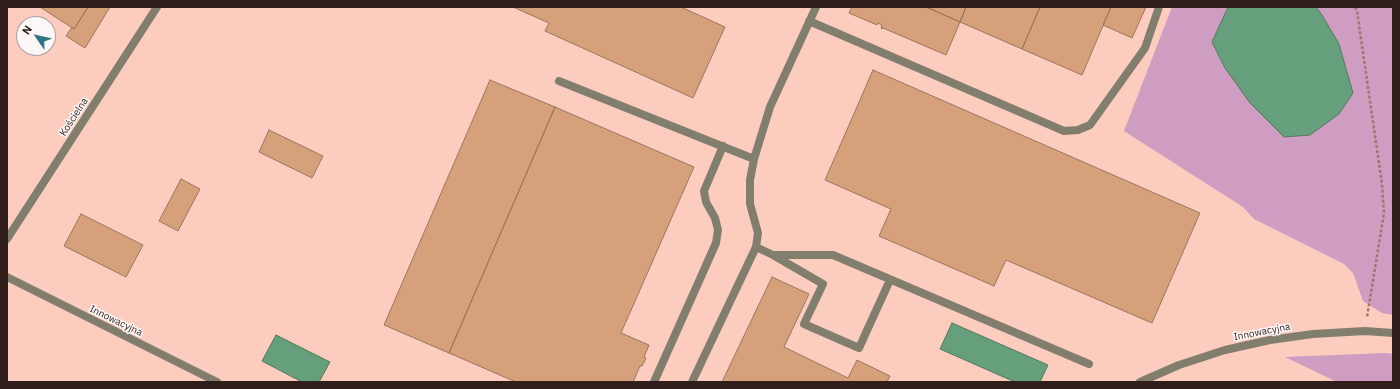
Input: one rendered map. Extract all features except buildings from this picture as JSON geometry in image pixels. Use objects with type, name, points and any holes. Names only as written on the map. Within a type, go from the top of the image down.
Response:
[{"type":"street","name":"Kościelna","points":[[7,238],[157,7]]},
{"type":"street","points":[[692,382],[756,247],[758,233],[750,204],[750,180],[754,159],[770,107],[816,7]]},
{"type":"street","points":[[809,21],[1064,131],[1078,130],[1090,124],[1145,48],[1158,7]]},
{"type":"street","points":[[559,81],[754,159]]},
{"type":"street","points":[[654,382],[716,243],[718,230],[706,202],[704,190],[723,146]]},
{"type":"street","points":[[756,247],[773,255],[823,284],[804,324],[859,348],[890,280]]},
{"type":"street","points":[[773,255],[832,255],[1089,364]]},
{"type":"street","name":"Innowacyjna","points":[[7,278],[217,382]]},
{"type":"street","name":"Innowacyjna","points":[[1140,382],[1179,365],[1225,350],[1270,340],[1313,334],[1365,331],[1393,333]]},
{"type":"path","points":[[1355,7],[1357,11],[1380,169],[1384,213],[1365,331]]},
{"type":"shaded area","points":[[1172,7],[1228,7],[1226,10],[1353,93],[1339,44],[1316,7],[1393,7],[1393,315],[1382,313],[1363,301],[1353,273],[1344,264],[1254,219],[1243,207],[1124,131]]},
{"type":"shaded area","points":[[1228,7],[1316,7],[1339,44],[1353,93],[1339,114],[1310,135],[1284,137],[1250,103],[1225,68],[1212,42]]},
{"type":"shaded area","points":[[952,323],[1048,365],[1040,382],[1015,382],[940,349]]},
{"type":"shaded area","points":[[276,335],[330,362],[319,382],[302,382],[262,361]]},
{"type":"shaded area","points":[[1393,354],[1393,382],[1337,382],[1285,357]]}]
